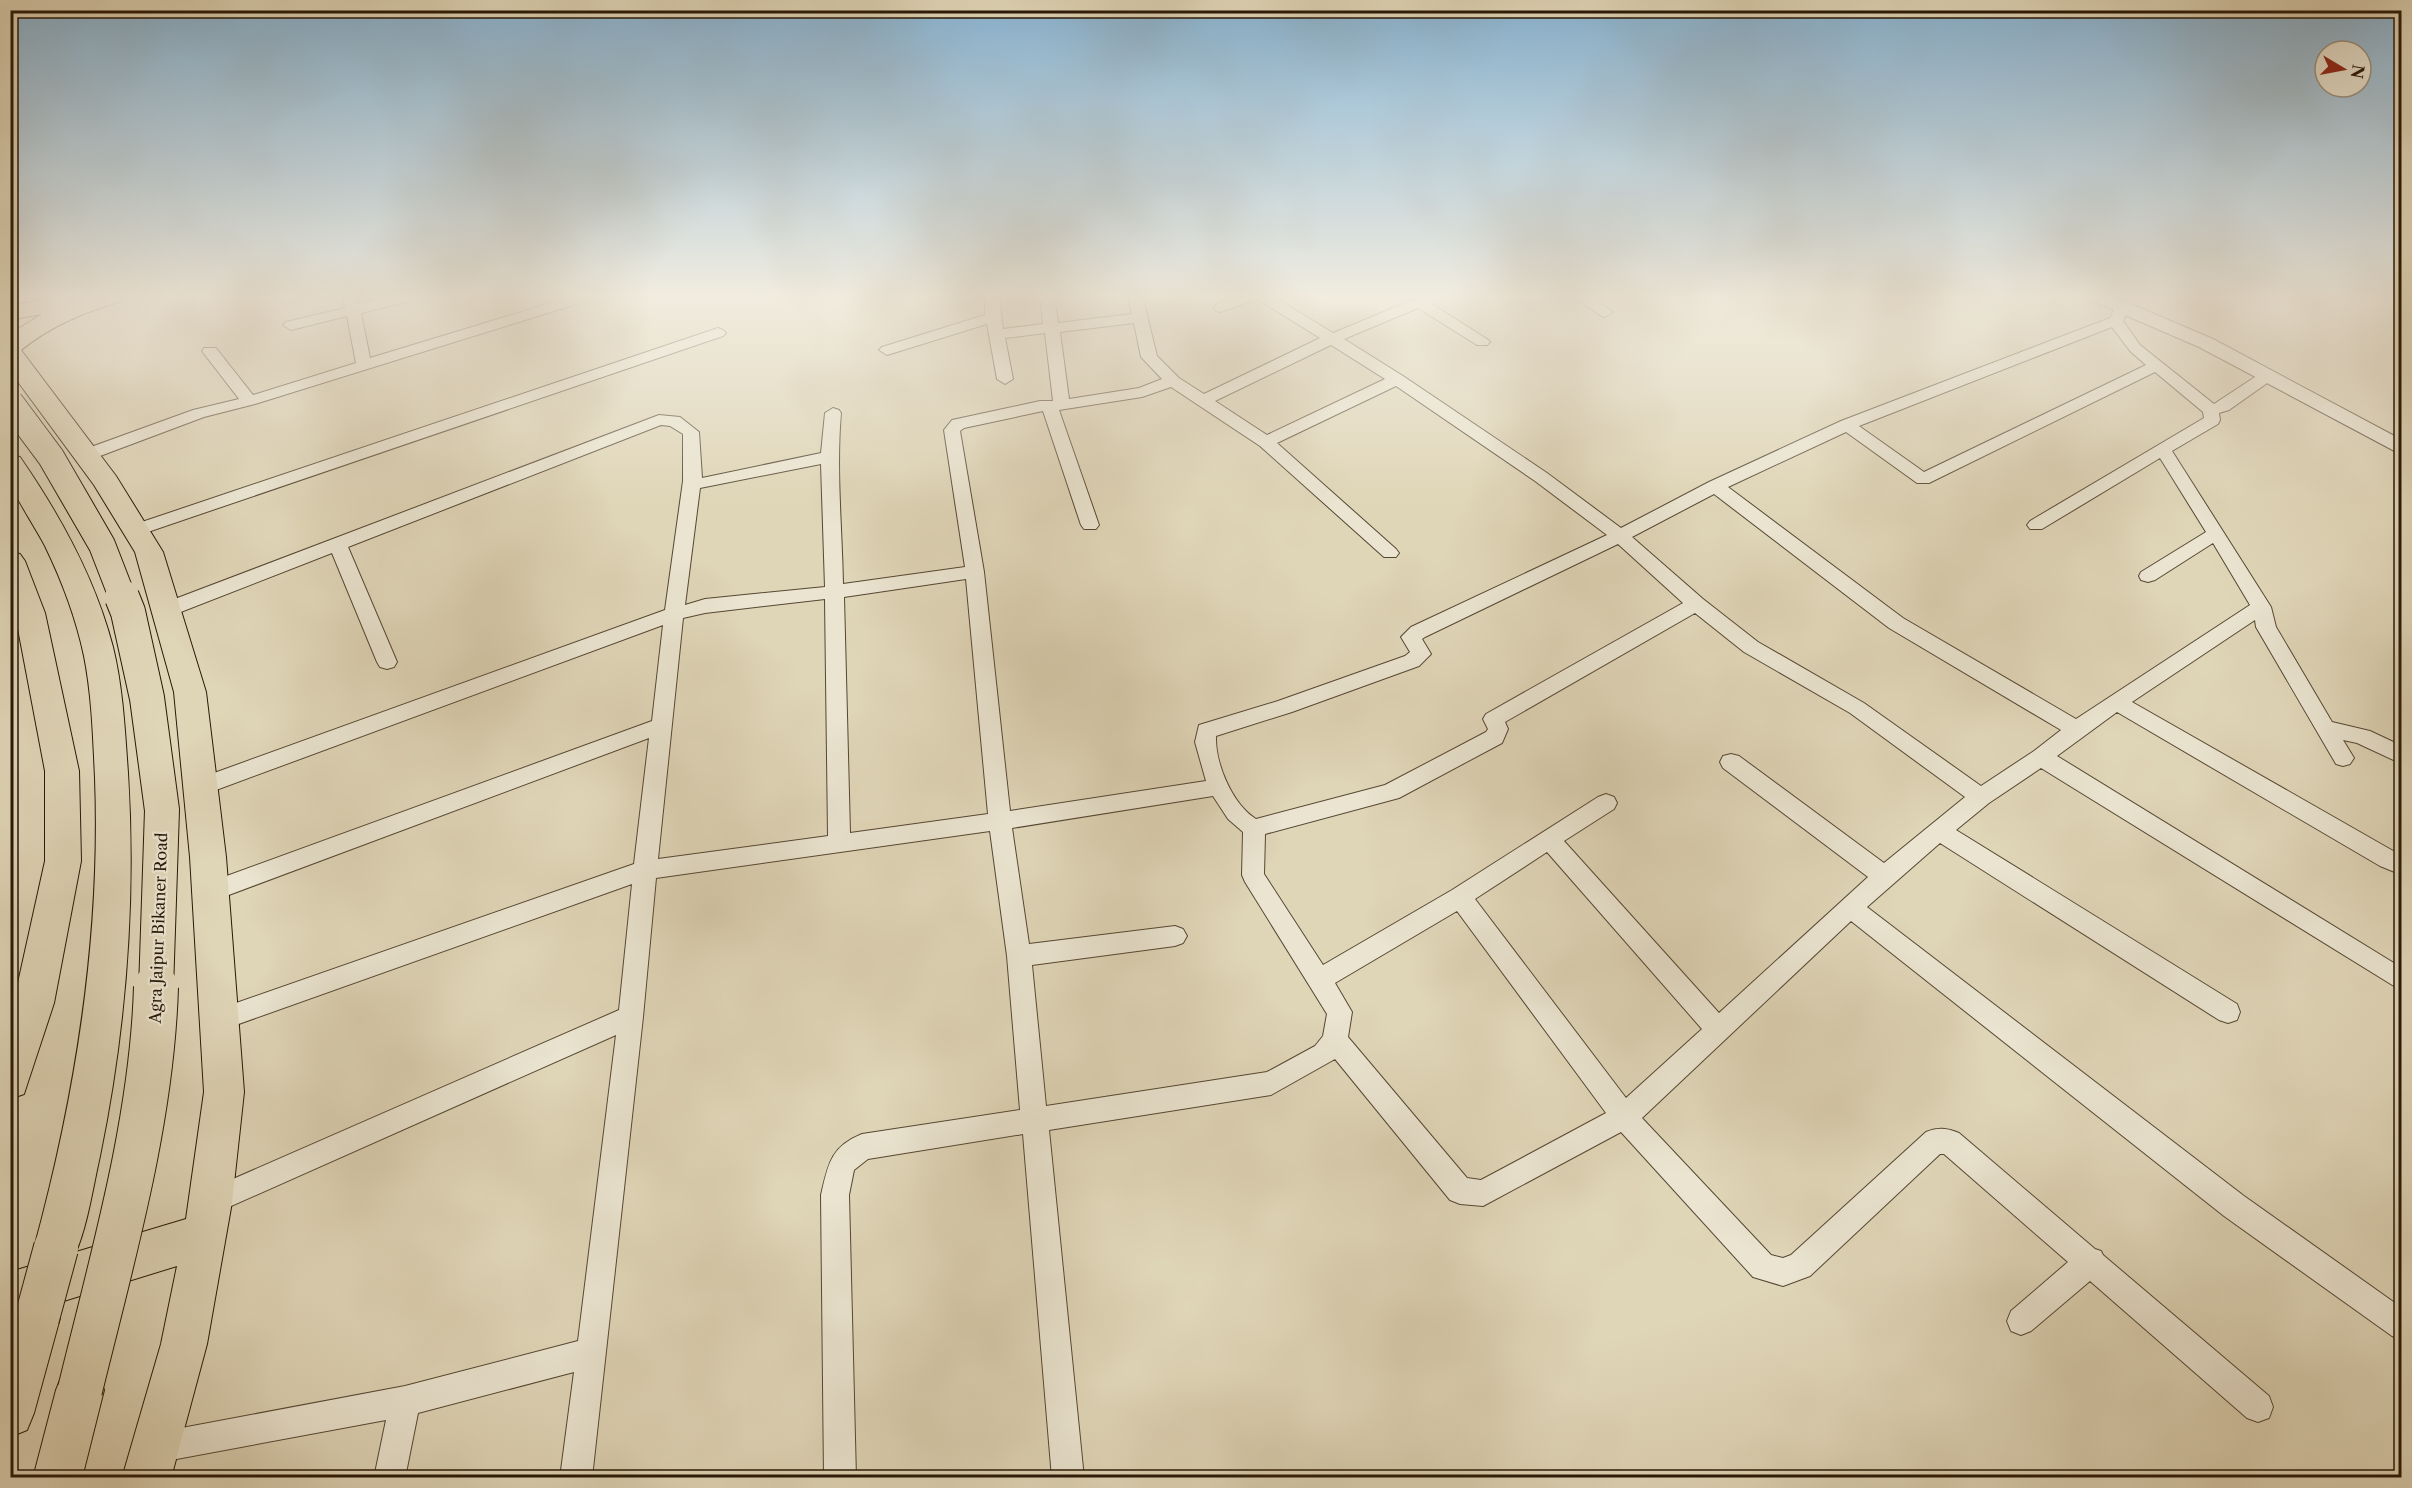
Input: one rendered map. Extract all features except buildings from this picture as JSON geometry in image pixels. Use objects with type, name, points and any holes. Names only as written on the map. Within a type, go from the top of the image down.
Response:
[{"type":"highway","points":[[19,364],[87,455],[149,552],[190,692],[210,892],[224,1092],[208,1218],[184,1344],[150,1462]]},
{"type":"highway","name":"Agra Jaipur Bikaner Road","points":[[10,402],[51,457],[102,545],[128,612],[147,698],[162,810],[155,1023],[131,1183],[57,1478]]},
{"type":"highway","points":[[10,463],[66,558],[95,635],[106,706],[114,808],[113,920],[103,1029],[76,1174],[10,1413]]},
{"type":"highway","points":[[10,561],[30,613],[62,771],[63,861],[35,1003],[10,1081]]},
{"type":"highway","points":[[10,1295],[208,1218]]},
{"type":"street","points":[[220,364],[249,401]]},
{"type":"street","points":[[87,455],[200,413],[249,401],[363,364]]},
{"type":"street","points":[[1002,364],[1005,379]]},
{"type":"street","points":[[1053,364],[1056,406],[1069,467],[1090,525]]},
{"type":"street","points":[[1156,364],[1173,381],[1266,442],[1390,552]]},
{"type":"street","points":[[1203,401],[1278,364]]},
{"type":"street","points":[[1373,364],[1541,477],[1620,536],[1696,604],[1751,647],[1857,708],[1982,797]]},
{"type":"street","points":[[1696,604],[1493,718],[1498,729],[1495,737],[1391,792],[1254,828],[1246,826],[1218,788],[1204,740],[1206,731],[1285,707],[1412,661],[1421,654],[1411,638],[1418,632],[1620,536],[1714,486],[1847,424],[1994,364]]},
{"type":"street","points":[[2246,364],[2402,449]]},
{"type":"street","points":[[136,530],[625,365]]},
{"type":"street","points":[[1847,424],[1923,479],[2156,366],[2211,410],[2212,420],[2036,525]]},
{"type":"street","points":[[2211,410],[2223,407],[2267,376]]},
{"type":"street","points":[[1266,442],[1397,379]]},
{"type":"street","points":[[1068,1478],[1019,956],[1000,821],[975,572],[952,430],[958,424],[1040,406],[1056,406],[1142,392],[1173,381]]},
{"type":"street","points":[[833,413],[829,457],[832,479],[839,843]]},
{"type":"street","points":[[166,610],[659,420],[674,421],[691,432],[692,481],[674,614],[631,1017],[576,1478]]},
{"type":"street","points":[[2162,448],[2261,607],[2266,627],[2343,758]]},
{"type":"street","points":[[692,481],[702,483],[829,457]]},
{"type":"street","points":[[1714,486],[1896,623],[2076,729]]},
{"type":"street","points":[[2148,576],[2210,537],[2218,536]]},
{"type":"street","points":[[338,544],[387,662]]},
{"type":"street","points":[[200,787],[674,614],[705,606],[834,592],[975,572]]},
{"type":"street","points":[[1335,1040],[1460,1191],[1483,1193],[1624,1117],[1884,876],[1982,797],[2041,757],[2076,729],[2261,607]]},
{"type":"street","points":[[2116,702],[2402,866]]},
{"type":"street","points":[[210,892],[663,725]]},
{"type":"street","points":[[2327,728],[2363,738],[2402,756]]},
{"type":"street","points":[[2041,757],[2402,981]]},
{"type":"street","points":[[1731,762],[1884,876]]},
{"type":"street","points":[[219,1020],[645,870],[1218,788]]},
{"type":"street","points":[[1318,980],[1460,897],[1606,804]]},
{"type":"street","points":[[840,1478],[835,1195],[842,1162],[862,1147],[1271,1083],[1324,1054],[1335,1040],[1340,1012],[1253,875],[1254,828]]},
{"type":"street","points":[[1940,831],[2228,1011]]},
{"type":"street","points":[[1549,839],[1719,1030]]},
{"type":"street","points":[[1460,897],[1624,1117],[1763,1267],[1783,1272],[1800,1266],[1935,1141],[1950,1142],[2258,1407]]},
{"type":"street","points":[[1850,907],[2234,1206],[2402,1326]]},
{"type":"street","points":[[1019,956],[1175,936]]},
{"type":"street","points":[[208,1218],[631,1017]]},
{"type":"street","points":[[2021,1322],[2091,1261]]},
{"type":"street","points":[[150,1462],[405,1401],[590,1353]]},
{"type":"street","points":[[389,1478],[405,1401]]}]
